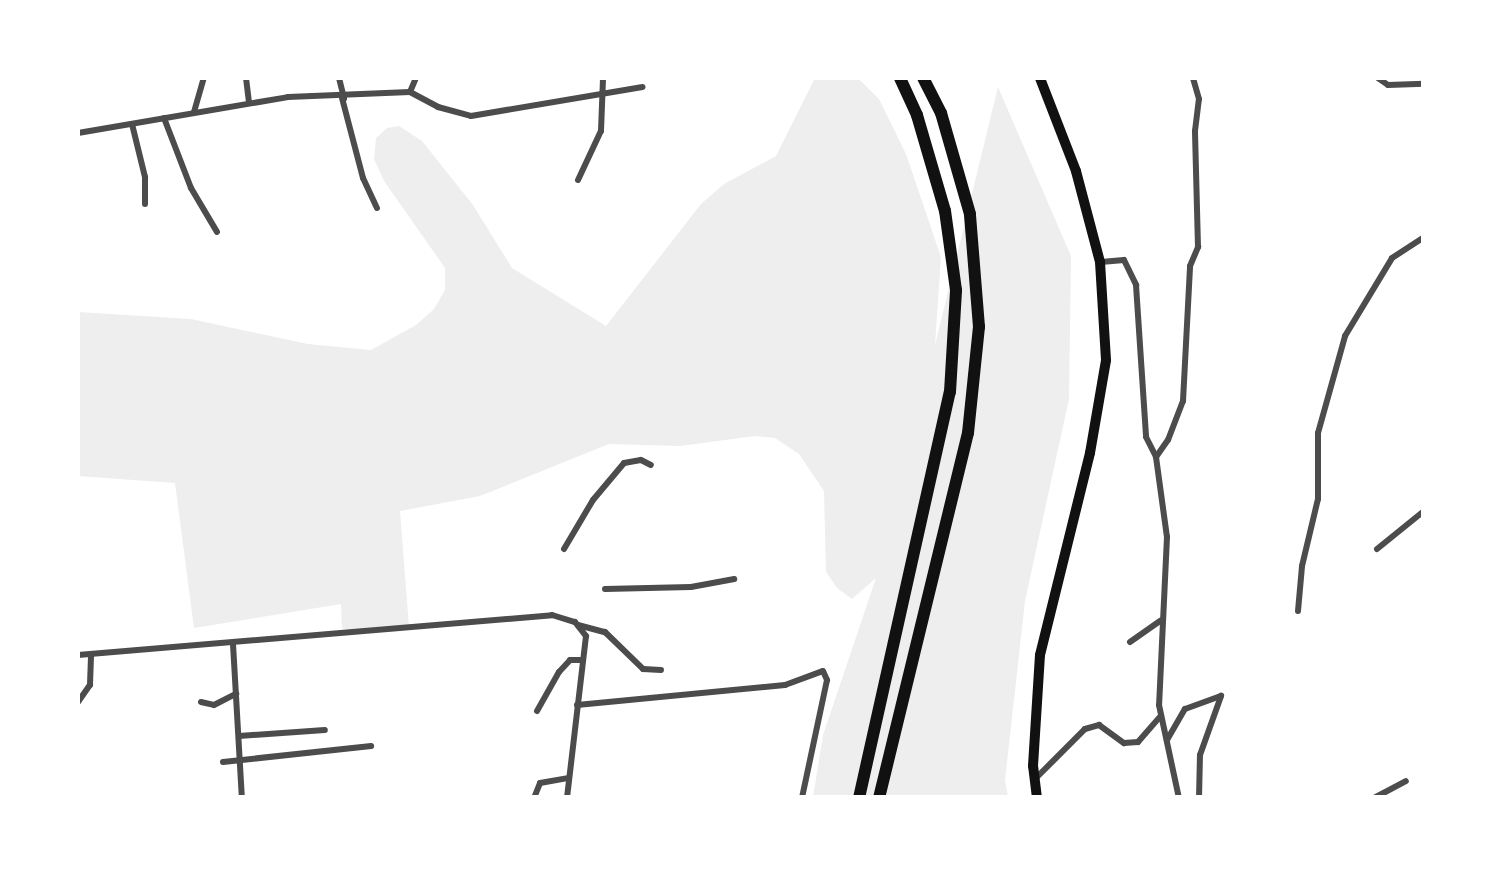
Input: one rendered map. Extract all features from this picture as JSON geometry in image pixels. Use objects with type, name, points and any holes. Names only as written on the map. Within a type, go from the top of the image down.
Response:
[{"type":"highway","points":[[858,798],[950,392],[956,290],[946,210],[918,116],[900,78]]},
{"type":"highway","points":[[879,798],[968,433],[979,327],[970,214],[941,114],[923,78]]},
{"type":"main road","points":[[1037,798],[1040,654],[1090,453],[1106,360],[1100,262],[1076,171],[1040,78]]},
{"type":"street","points":[[194,113],[204,78]]},
{"type":"street","points":[[246,78],[249,103]]},
{"type":"street","points":[[339,78],[363,178],[377,208]]},
{"type":"street","points":[[410,92],[416,78]]},
{"type":"street","points":[[578,180],[602,131],[603,78]]},
{"type":"street","points":[[1156,457],[1168,440],[1183,401],[1190,266],[1198,247],[1195,131],[1199,99],[1193,78]]},
{"type":"street","points":[[1378,78],[1388,86],[1424,84]]},
{"type":"street","points":[[78,133],[288,96],[343,98],[410,92],[438,107],[471,116],[643,87]]},
{"type":"street","points":[[164,118],[191,188],[217,232]]},
{"type":"street","points":[[132,124],[145,177],[145,204]]},
{"type":"street","points":[[1298,611],[1302,566],[1318,499],[1318,433],[1345,336],[1392,258],[1424,236]]},
{"type":"street","points":[[1100,262],[1124,260],[1136,285],[1146,438],[1156,457],[1167,537],[1160,716],[1180,798]]},
{"type":"street","points":[[564,548],[593,500],[624,463],[641,460],[651,465]]},
{"type":"street","points":[[1377,549],[1424,511]]},
{"type":"street","points":[[605,589],[691,586],[734,578]]},
{"type":"street","points":[[78,655],[552,614],[604,632],[644,669],[661,670]]},
{"type":"street","points":[[1130,642],[1161,620]]},
{"type":"street","points":[[566,798],[586,636],[576,624]]},
{"type":"street","points":[[233,644],[242,798]]},
{"type":"street","points":[[78,702],[90,685],[91,654]]},
{"type":"street","points":[[537,712],[570,660],[583,660]]},
{"type":"street","points":[[577,706],[786,685],[823,671],[827,680],[802,798]]},
{"type":"street","points":[[201,702],[214,705],[236,694]]},
{"type":"street","points":[[1166,741],[1185,709],[1222,696],[1200,754],[1199,798]]},
{"type":"street","points":[[1035,779],[1085,729],[1099,725],[1124,743],[1138,742],[1160,716]]},
{"type":"street","points":[[238,736],[324,730]]},
{"type":"street","points":[[223,762],[371,746]]},
{"type":"street","points":[[534,798],[540,783],[568,778]]},
{"type":"street","points":[[1374,798],[1406,781]]},
{"type":"shaded area","points":[[859,79],[879,99],[906,154],[941,257],[935,345],[998,87],[1071,256],[1069,399],[1025,601],[1005,780],[1008,797],[813,797],[823,735],[876,578],[852,599],[837,588],[826,572],[824,491],[799,454],[775,438],[755,436],[680,446],[609,444],[480,496],[400,511],[409,627],[356,632],[342,628],[341,604],[194,628],[175,483],[78,476],[78,312],[191,319],[308,344],[371,350],[416,325],[434,309],[445,290],[445,268],[384,181],[374,159],[376,138],[387,128],[399,126],[422,141],[473,205],[512,268],[606,326],[701,204],[724,184],[776,156],[814,80]]}]
